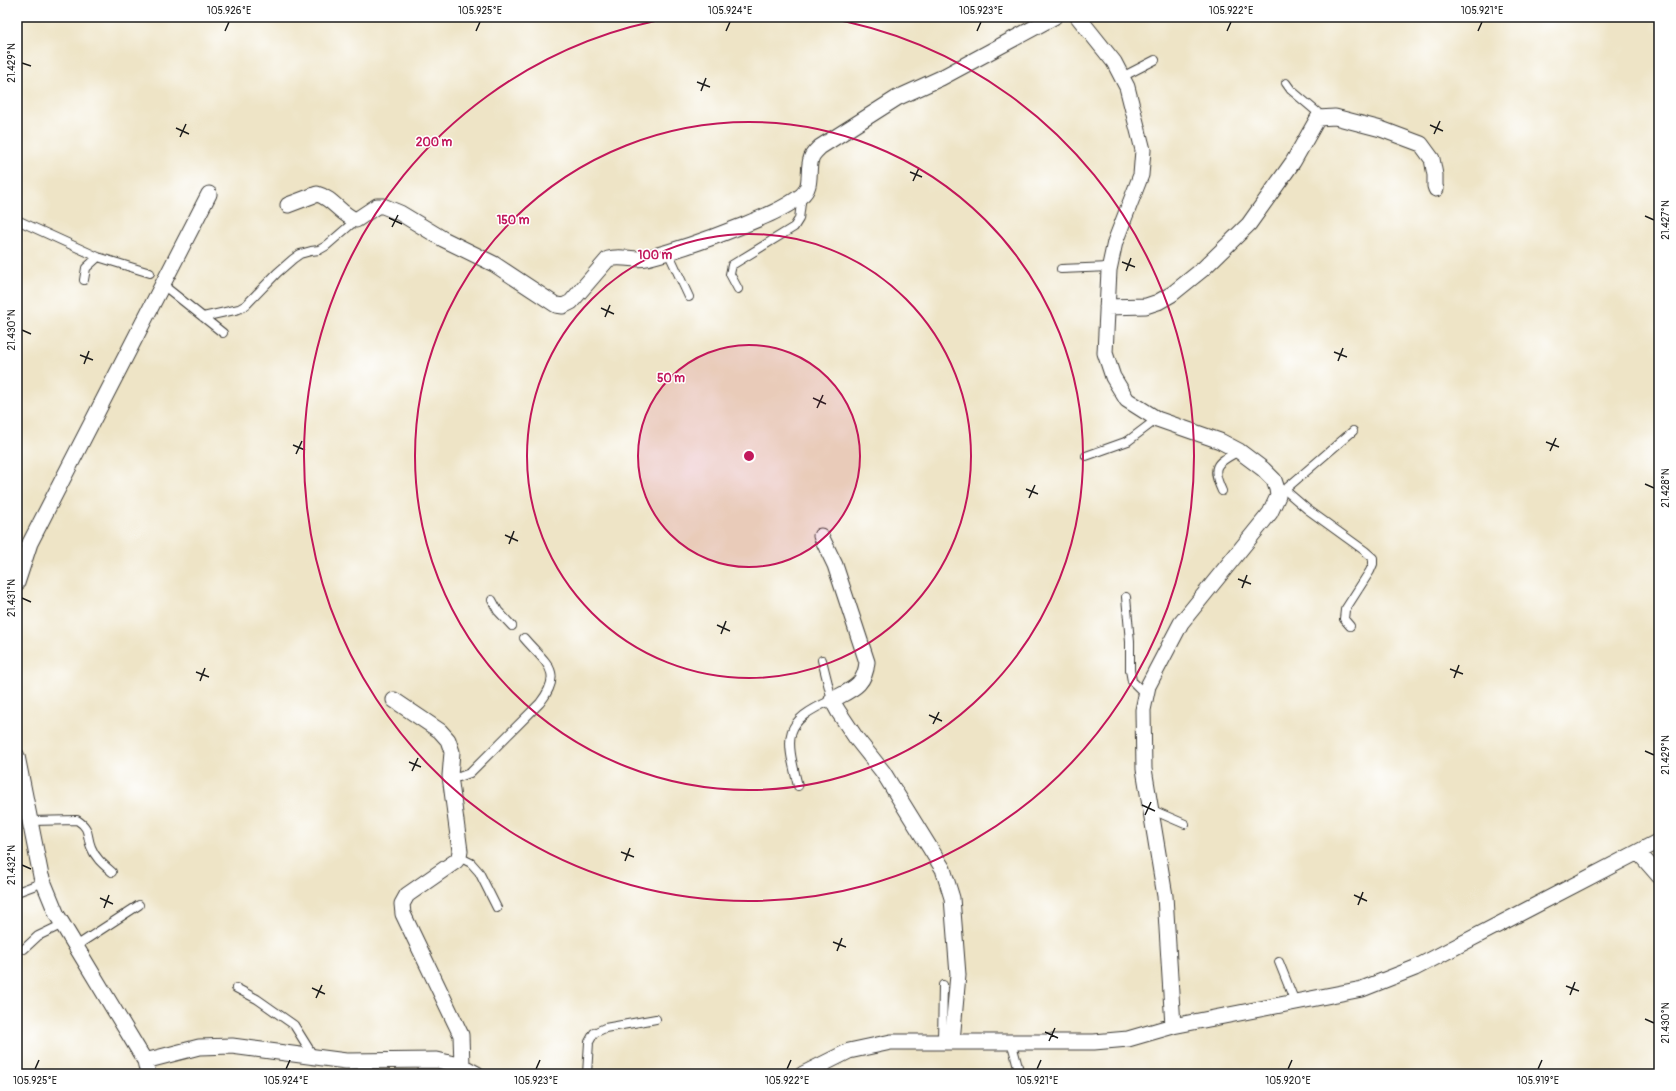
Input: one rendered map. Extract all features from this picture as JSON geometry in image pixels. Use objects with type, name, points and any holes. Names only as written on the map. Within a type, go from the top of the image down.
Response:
[{"type":"street","points":[[288,205],[320,194],[327,198],[347,216],[356,220],[377,206],[383,206],[400,213],[443,239],[494,264],[560,306],[568,305],[608,259],[615,257],[635,259],[645,258],[668,252],[704,241],[776,212],[802,195],[808,186],[811,158],[820,147],[897,98],[941,78],[1054,17]]},
{"type":"street","points":[[1078,17],[1114,62],[1127,87],[1143,150],[1141,175],[1115,242],[1110,267],[1105,353],[1113,377],[1127,400],[1157,419],[1220,441],[1239,451],[1263,469],[1274,480],[1281,493],[1270,513],[1181,623],[1148,686],[1146,695],[1143,710],[1144,769],[1165,896],[1173,1026]]},
{"type":"street","points":[[1107,307],[1146,306],[1158,302],[1172,294],[1203,269],[1249,224],[1293,162],[1316,120],[1323,117],[1335,117],[1381,129],[1421,144],[1432,159],[1435,175],[1434,186],[1436,190]]},
{"type":"street","points":[[17,583],[30,543],[159,278],[209,194]]},
{"type":"street","points":[[821,536],[835,565],[867,662],[866,672],[862,681],[832,700],[856,738],[883,772],[943,869],[952,898],[958,975],[947,1041]]},
{"type":"street","points":[[394,700],[440,731],[448,740],[452,752],[450,776],[460,851],[459,857],[456,861],[407,895],[402,904],[402,914],[461,1036],[462,1066]]},
{"type":"street","points":[[17,756],[31,821],[32,835],[44,882],[57,915],[146,1068],[199,1047],[232,1046],[346,1061],[437,1060],[462,1066],[477,1074]]},
{"type":"street","points":[[803,1074],[849,1051],[891,1042],[1094,1042],[1128,1039],[1173,1026],[1362,989],[1415,968],[1659,841]]},
{"type":"street","points":[[1638,852],[1659,876]]},
{"type":"lane","points":[[1122,77],[1155,60]]},
{"type":"lane","points":[[1286,83],[1291,90],[1323,117]]},
{"type":"lane","points":[[738,289],[730,274],[732,265],[794,227],[799,219],[802,195]]},
{"type":"lane","points":[[17,220],[98,257],[159,278],[223,334]]},
{"type":"lane","points":[[203,317],[238,309],[246,305],[292,259],[310,250],[319,250],[356,220]]},
{"type":"lane","points":[[668,252],[689,297]]},
{"type":"lane","points":[[84,280],[86,268],[98,257]]},
{"type":"lane","points":[[1061,269],[1110,267]]},
{"type":"lane","points":[[1086,456],[1128,441],[1157,419]]},
{"type":"lane","points":[[1350,626],[1344,619],[1345,610],[1370,572],[1373,564],[1373,558],[1307,509],[1281,493],[1353,431]]},
{"type":"lane","points":[[1222,491],[1216,477],[1218,464],[1239,451]]},
{"type":"lane","points":[[1126,597],[1130,642],[1130,670],[1132,681],[1146,695]]},
{"type":"lane","points":[[492,600],[498,611],[512,626]]},
{"type":"lane","points":[[450,776],[459,777],[470,773],[540,703],[547,693],[552,681],[552,673],[548,666],[524,638]]},
{"type":"lane","points":[[798,786],[789,751],[789,739],[791,729],[802,715],[832,700],[822,660]]},
{"type":"lane","points":[[1150,809],[1185,824]]},
{"type":"lane","points":[[31,821],[77,820],[83,824],[87,830],[90,847],[98,859],[112,872]]},
{"type":"lane","points":[[459,857],[471,863],[479,872],[497,908]]},
{"type":"lane","points":[[17,892],[44,882]]},
{"type":"lane","points":[[76,946],[139,905]]},
{"type":"lane","points":[[24,949],[38,936],[63,924]]},
{"type":"lane","points":[[1279,962],[1295,1002]]},
{"type":"lane","points":[[943,985],[947,1041]]},
{"type":"lane","points":[[236,988],[294,1025],[315,1058]]},
{"type":"lane","points":[[587,1074],[589,1042],[594,1032],[605,1028],[656,1019]]},
{"type":"lane","points":[[1012,1042],[1020,1074]]}]
